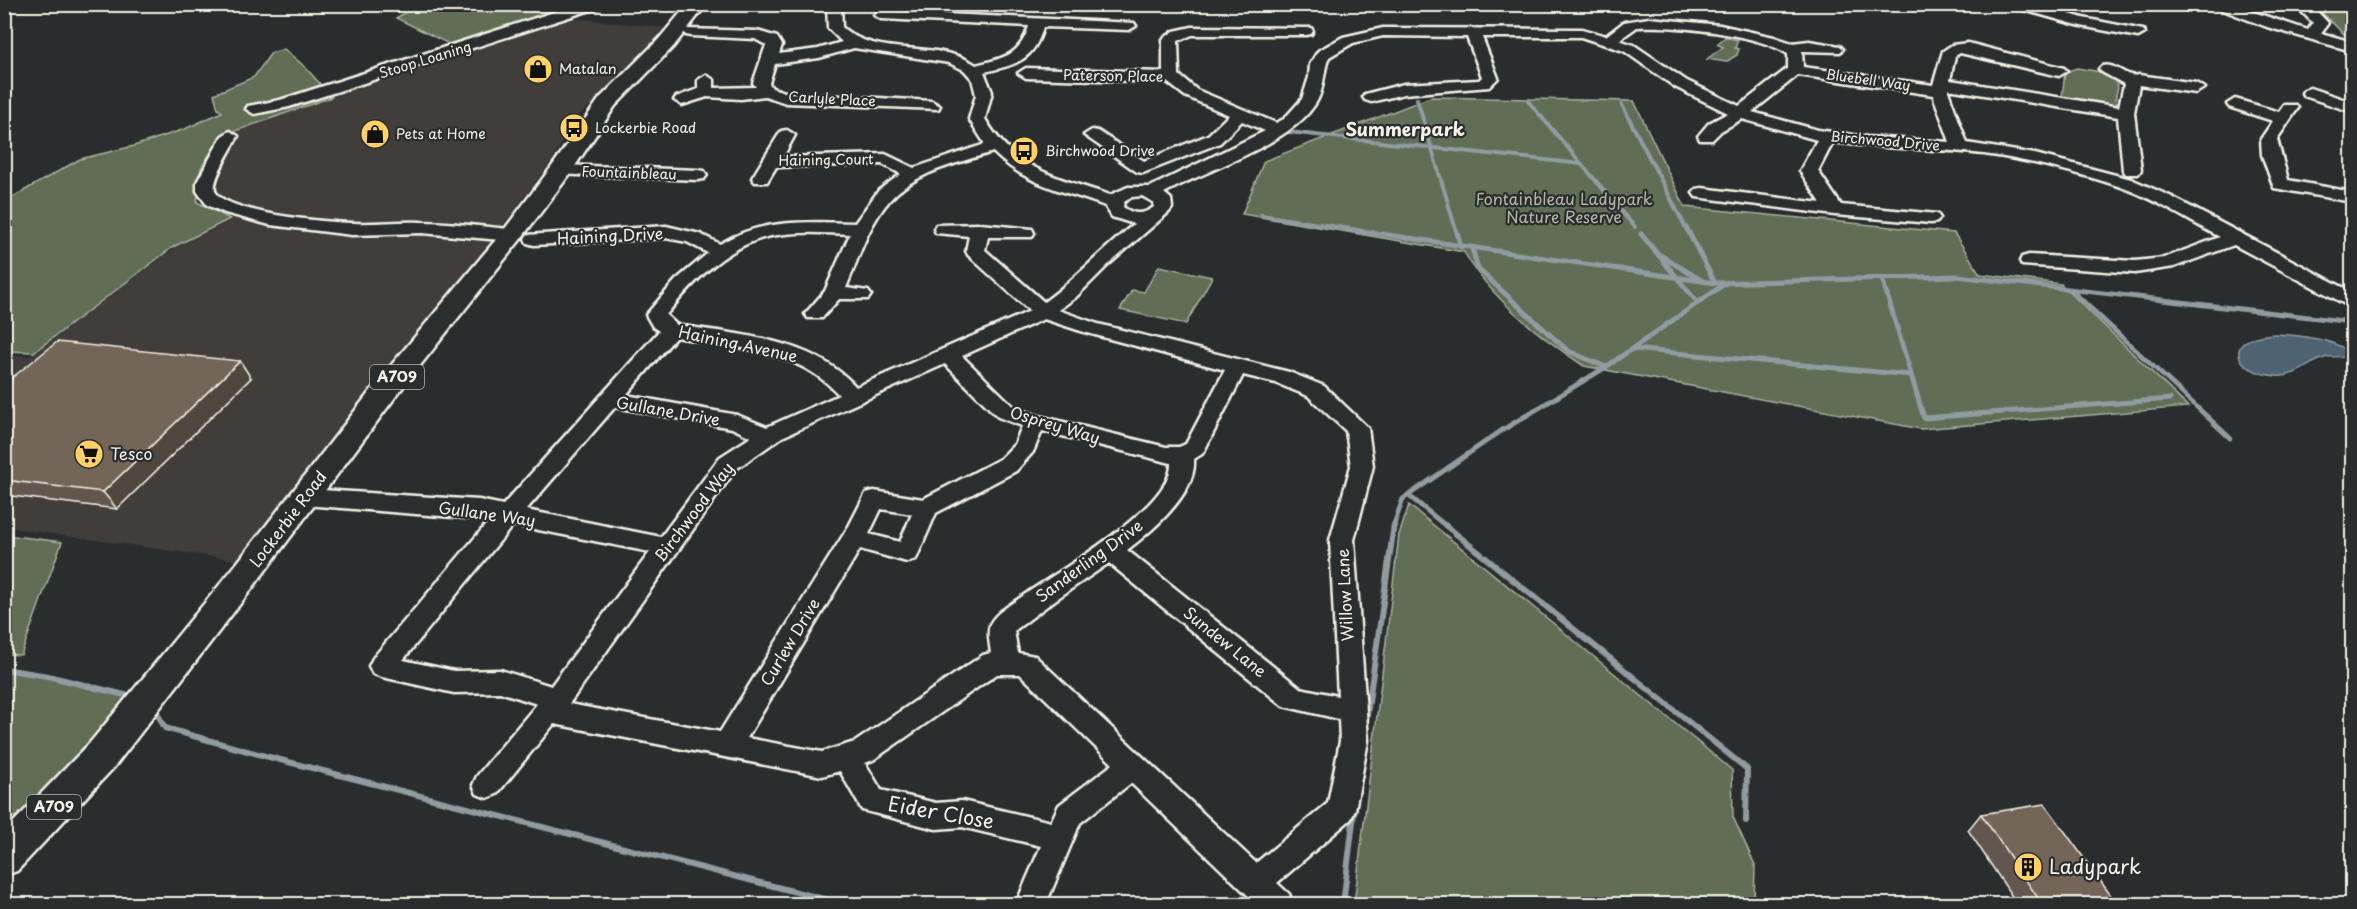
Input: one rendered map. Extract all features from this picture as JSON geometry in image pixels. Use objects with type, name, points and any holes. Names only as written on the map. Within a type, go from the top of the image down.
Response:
[{"type":"main road","name":"Lockerbie Road","points":[[4,859],[102,755],[389,386],[523,237],[561,170],[607,102],[671,37],[693,25]]},
{"type":"street","name":"Stoop Loaning","points":[[254,109],[283,104],[595,4]]},
{"type":"street","points":[[834,4],[835,28],[855,43],[878,49],[930,53],[954,59],[974,70],[984,93],[977,119],[987,138],[1044,180],[1138,219],[1154,216],[1164,204],[1162,199],[1152,193],[1128,192],[1116,199],[1115,208]]},
{"type":"street","points":[[2018,4],[2081,22],[2138,33]]},
{"type":"street","points":[[2214,4],[2352,47]]},
{"type":"street","points":[[2301,4],[2321,23],[2311,36]]},
{"type":"street","points":[[881,15],[1038,21],[1107,20],[1129,26]]},
{"type":"street","points":[[894,29],[905,15]]},
{"type":"street","points":[[974,70],[1019,55],[1030,45],[1038,21]]},
{"type":"street","points":[[1610,40],[1623,28],[1634,23],[1665,21],[1691,24],[1790,48],[1809,46],[1834,49]]},
{"type":"street","points":[[693,25],[767,37],[774,45],[770,60],[819,53],[855,43]]},
{"type":"street","points":[[1278,130],[1191,93],[1171,77],[1170,39],[1192,31],[1274,37],[1306,31]]},
{"type":"street","name":"Birchwood Drive","points":[[1152,193],[1290,122],[1310,100],[1317,77],[1318,64],[1323,54],[1334,46],[1383,32],[1563,31],[1610,40],[1644,57],[1681,84],[1740,112],[1778,125],[1867,142],[1984,149],[2035,159],[2125,183],[2166,201],[2352,300]]},
{"type":"street","points":[[1371,97],[1404,89],[1483,84],[1490,78],[1473,32]]},
{"type":"street","points":[[1706,136],[1715,126],[1740,112],[1795,70],[1796,53],[1790,48]]},
{"type":"street","points":[[1959,147],[1941,87],[1948,54],[1957,48],[1968,48],[2055,74],[2051,100]]},
{"type":"street","name":"Carlyle Place","points":[[770,60],[761,83],[766,91],[786,98],[901,98],[932,106]]},
{"type":"street","points":[[2107,69],[2132,82],[2139,80],[2196,88]]},
{"type":"street","name":"Bluebell Way","points":[[1795,70],[2051,100],[2126,113]]},
{"type":"street","name":"Paterson Place","points":[[1026,73],[1171,77]]},
{"type":"street","name":"Paterson Place","points":[[1049,91],[1056,75]]},
{"type":"street","points":[[2132,82],[2126,113],[2132,170]]},
{"type":"street","points":[[682,100],[706,86],[741,94],[766,91]]},
{"type":"street","points":[[2310,93],[2352,107]]},
{"type":"street","points":[[2235,104],[2286,113],[2269,139],[2271,155],[2280,184],[2352,197]]},
{"type":"street","points":[[1092,135],[1143,168],[1214,139],[1239,114]]},
{"type":"street","name":"Haining Court","points":[[762,178],[787,135]]},
{"type":"street","name":"Haining Drive","points":[[230,136],[206,183],[206,191],[213,201],[231,209],[270,220],[352,229],[422,228],[523,237],[666,232],[693,238],[718,251]]},
{"type":"street","points":[[1828,136],[1809,171],[1835,210]]},
{"type":"street","points":[[815,314],[834,293],[861,229],[884,195],[915,175],[996,146]]},
{"type":"street","name":"Haining Court","points":[[770,162],[885,159],[915,175]]},
{"type":"street","name":"Fountainbleau","points":[[561,170],[698,175]]},
{"type":"street","points":[[1702,193],[1835,210],[1931,218]]},
{"type":"street","name":"Birchwood Way","points":[[1101,261],[1115,208]]},
{"type":"street","name":"Birchwood Way","points":[[486,785],[552,705],[728,463],[768,436],[1043,312],[1068,294],[1101,261],[1154,216]]},
{"type":"street","name":"Haining Avenue","points":[[853,397],[822,367],[806,360],[771,350],[671,330],[660,323],[656,315],[718,251],[732,243],[765,231],[788,228],[861,229]]},
{"type":"street","points":[[943,229],[1025,233]]},
{"type":"street","points":[[980,230],[975,251],[1043,312]]},
{"type":"street","points":[[2030,261],[2135,267],[2156,265],[2236,238]]},
{"type":"street","points":[[834,293],[861,295]]},
{"type":"street","name":"Willow Lane","points":[[1043,312],[1237,367],[1282,377],[1316,391],[1357,428],[1362,466],[1342,540],[1354,741],[1341,810],[1255,883]]},
{"type":"street","points":[[610,399],[671,330]]},
{"type":"street","name":"Osprey Way","points":[[949,355],[1006,412],[1034,422],[1166,455],[1182,455]]},
{"type":"street","points":[[1182,455],[1194,449],[1237,367]]},
{"type":"street","name":"Gullane Drive","points":[[552,705],[500,681],[454,682],[382,666],[508,515],[610,399],[737,422],[768,436]]},
{"type":"street","points":[[854,539],[907,554],[926,508],[1008,465],[1025,447],[1034,422]]},
{"type":"street","name":"Sanderling Drive","points":[[1006,664],[1001,628],[1019,610],[1110,550],[1162,507],[1183,472],[1182,455]]},
{"type":"street","name":"Gullane Way","points":[[305,496],[479,509],[668,546]]},
{"type":"street","name":"Curlew Drive","points":[[727,746],[854,539],[874,499],[926,508]]},
{"type":"street","name":"Sundew Lane","points":[[1110,550],[1293,698],[1352,710]]},
{"type":"street","points":[[552,705],[727,746],[822,764],[863,752],[992,663],[1026,664],[1278,904]]},
{"type":"street","name":"Eider Close","points":[[847,757],[872,801],[936,816],[962,814],[1059,837]]},
{"type":"street","points":[[1031,904],[1069,814],[1132,766]]},
{"type":"shaded area","points":[[562,17],[666,28],[614,83],[573,121],[553,159],[475,263],[237,560],[5,527],[5,355],[30,356],[176,247],[234,219],[201,201],[204,167],[224,135],[335,97],[332,93]]},
{"type":"green space","points":[[418,5],[578,5],[453,46],[396,18]]},
{"type":"green space","points":[[2314,5],[2352,5],[2352,42]]},
{"type":"green space","points":[[1725,37],[1738,40],[1735,48],[1739,49],[1737,55],[1726,62],[1707,59],[1723,47],[1717,44]]},
{"type":"green space","points":[[284,49],[304,66],[332,97],[221,136],[201,168],[197,202],[230,219],[173,247],[34,352],[5,351],[4,202],[80,159],[134,146],[185,129],[222,112],[218,109],[214,94],[254,77],[271,53]]},
{"type":"green space","points":[[2077,68],[2101,72],[2115,80],[2118,87],[2115,100],[2119,107],[2062,97],[2065,72]]},
{"type":"green space","name":"Fontainbleau Ladypark Nature Reserve","points":[[1431,97],[1634,101],[1685,207],[1954,233],[1980,274],[2061,284],[2188,407],[1921,429],[1584,366],[1550,342],[1502,301],[1464,252],[1242,214],[1264,161]]},
{"type":"green space","points":[[1159,266],[1212,277],[1186,324],[1120,310],[1132,290],[1144,292]]},
{"type":"green space","points":[[1409,505],[1732,770],[1733,817],[1755,865],[1754,904],[1354,904],[1399,535]]},
{"type":"green space","points":[[5,535],[62,542],[21,655],[5,654]]},
{"type":"green space","points":[[4,669],[48,676],[133,697],[26,821],[5,814]]},
{"type":"water","points":[[2276,334],[2328,342],[2346,350],[2352,356],[2321,359],[2297,372],[2283,376],[2261,373],[2242,361],[2239,354],[2240,347],[2247,341],[2258,336]]},
{"type":"building","name":"Tesco","points":[[57,342],[240,361],[103,492],[4,480],[4,384]]},
{"type":"building","points":[[2045,804],[2117,904],[2042,904],[1981,814]]},
{"type":"waterway","points":[[1417,99],[1431,148]]},
{"type":"waterway","points":[[1528,101],[1582,164]]},
{"type":"waterway","points":[[1622,105],[1687,230]]},
{"type":"waterway","points":[[1288,132],[1431,148]]},
{"type":"waterway","points":[[1431,148],[1582,164]]},
{"type":"waterway","points":[[1431,148],[1456,230]]},
{"type":"waterway","points":[[1582,164],[1613,201]]},
{"type":"waterway","points":[[1619,209],[1635,227]]},
{"type":"waterway","points":[[1261,215],[1357,230]]},
{"type":"waterway","points":[[1347,229],[1461,246]]},
{"type":"waterway","points":[[1456,229],[1461,246]]},
{"type":"waterway","points":[[1687,229],[1715,283]]},
{"type":"waterway","points":[[1641,234],[1677,277]]},
{"type":"waterway","points":[[1461,246],[1677,277]]},
{"type":"waterway","points":[[1472,248],[1478,269],[1568,351],[1606,367]]},
{"type":"waterway","points":[[1660,255],[1701,280]]},
{"type":"waterway","points":[[1882,278],[1957,276],[2352,322]]},
{"type":"waterway","points":[[1677,277],[1715,283]]},
{"type":"waterway","points":[[1677,277],[1698,303]]},
{"type":"waterway","points":[[1715,283],[1882,278]]},
{"type":"waterway","points":[[1882,278],[1924,418],[2170,399]]},
{"type":"waterway","points":[[1698,303],[1726,283]]},
{"type":"waterway","points":[[2071,290],[2230,438]]},
{"type":"waterway","points":[[1606,367],[1698,303]]},
{"type":"waterway","points":[[1632,349],[1911,375]]},
{"type":"waterway","points":[[1408,495],[1501,431],[1606,367]]},
{"type":"waterway","points":[[1393,527],[1403,499],[1408,495]]},
{"type":"waterway","points":[[1408,495],[1447,527]]},
{"type":"waterway","points":[[1366,722],[1394,525]]},
{"type":"waterway","points":[[1445,525],[1747,769],[1746,821]]},
{"type":"waterway","points":[[4,669],[48,676],[133,697]]},
{"type":"waterway","points":[[156,711],[165,728],[265,756],[843,904]]},
{"type":"waterway","points":[[1343,904],[1355,805]]},
{"type":"place","name":"Matalan","points":[[538,69]]},
{"type":"place","name":"Lockerbie Road","points":[[574,128]]},
{"type":"place","name":"Pets at Home","points":[[375,134]]},
{"type":"place","name":"Birchwood Drive","points":[[1024,151]]},
{"type":"place","name":"Tesco","points":[[89,454]]},
{"type":"place","name":"Ladypark","points":[[2028,867]]},
{"type":"district","name":"Summerpark","points":[[1405,130]]}]
